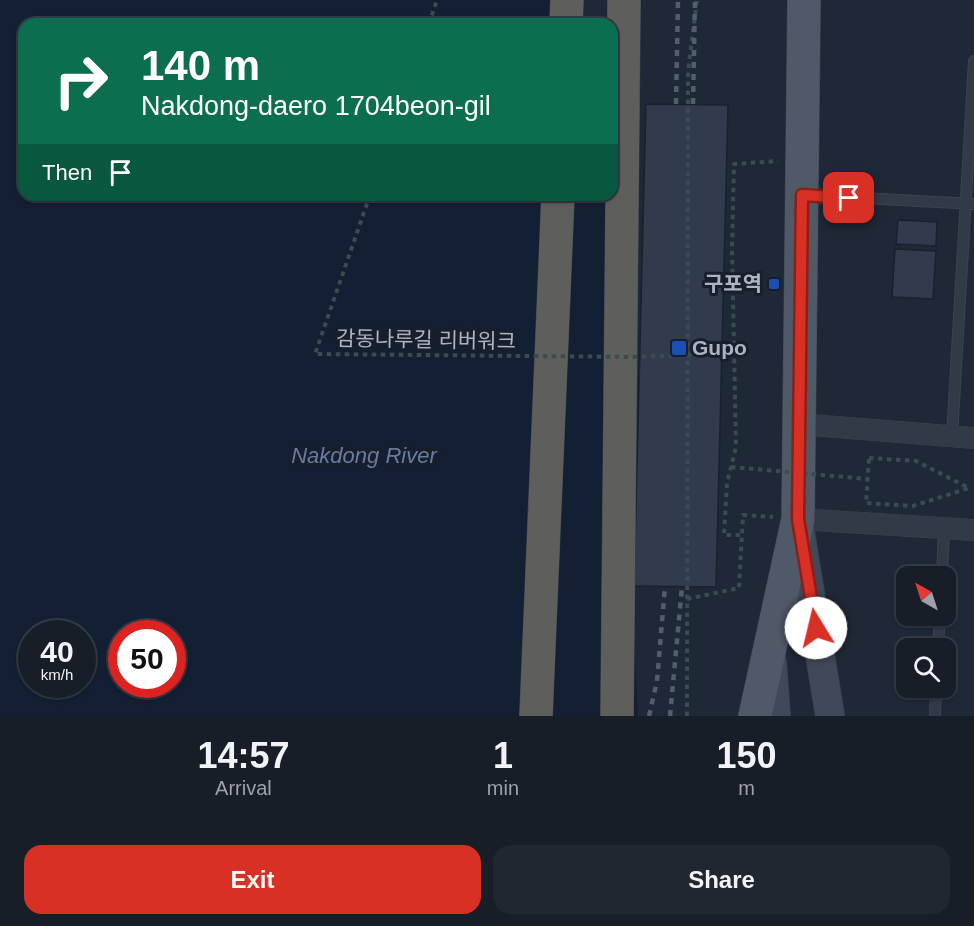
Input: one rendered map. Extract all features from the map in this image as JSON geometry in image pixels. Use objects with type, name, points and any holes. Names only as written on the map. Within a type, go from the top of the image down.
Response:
[{"type":"highway","points":[[566,18],[567,0]]},
{"type":"highway","points":[[617,716],[624,0]]},
{"type":"highway","points":[[536,716],[558,201]]},
{"type":"main road","points":[[804,0],[798,519],[830,716]]},
{"type":"main road","points":[[762,712],[798,519]]},
{"type":"street","points":[[799,424],[974,438]]},
{"type":"street","points":[[798,519],[974,530]]},
{"type":"lane","points":[[952,436],[970,204],[974,61]]},
{"type":"lane","points":[[802,195],[970,204]]},
{"type":"lane","points":[[942,566],[944,528]]},
{"type":"lane","points":[[935,716],[936,698]]},
{"type":"path","points":[[431,18],[437,0]]},
{"type":"path","points":[[687,716],[688,71],[696,0]]},
{"type":"path","points":[[740,535],[724,535],[727,483],[736,447],[733,177],[734,164],[753,163]]},
{"type":"path","name":"감동나루길 리버워크","points":[[368,201],[315,354],[633,357],[735,352]]},
{"type":"path","points":[[866,503],[869,458],[916,461],[971,488]]},
{"type":"path","points":[[731,467],[868,478]]},
{"type":"path","points":[[913,506],[971,488]]},
{"type":"path","points":[[687,599],[739,588],[740,535],[743,515],[798,519]]},
{"type":"water","name":"Nakdong River","points":[[0,0],[552,0],[566,18],[18,18],[18,201],[611,201],[638,716],[0,716]]},
{"type":"building","points":[[646,104],[728,105],[716,587],[634,586]]},
{"type":"building","points":[[898,220],[937,222],[936,246],[896,244]]},
{"type":"building","points":[[895,249],[936,251],[933,299],[892,297]]},
{"type":"railway","points":[[676,104],[678,0]]},
{"type":"railway","points":[[693,104],[695,0]]},
{"type":"railway","points":[[649,716],[657,681],[665,586]]},
{"type":"railway","points":[[670,716],[682,587]]},
{"type":"place","name":"구포역","points":[[774,284]]},
{"type":"place","name":"Gupo","points":[[679,348]]},
{"type":"route","points":[[816,628],[798,519],[802,195],[849,198]]}]
